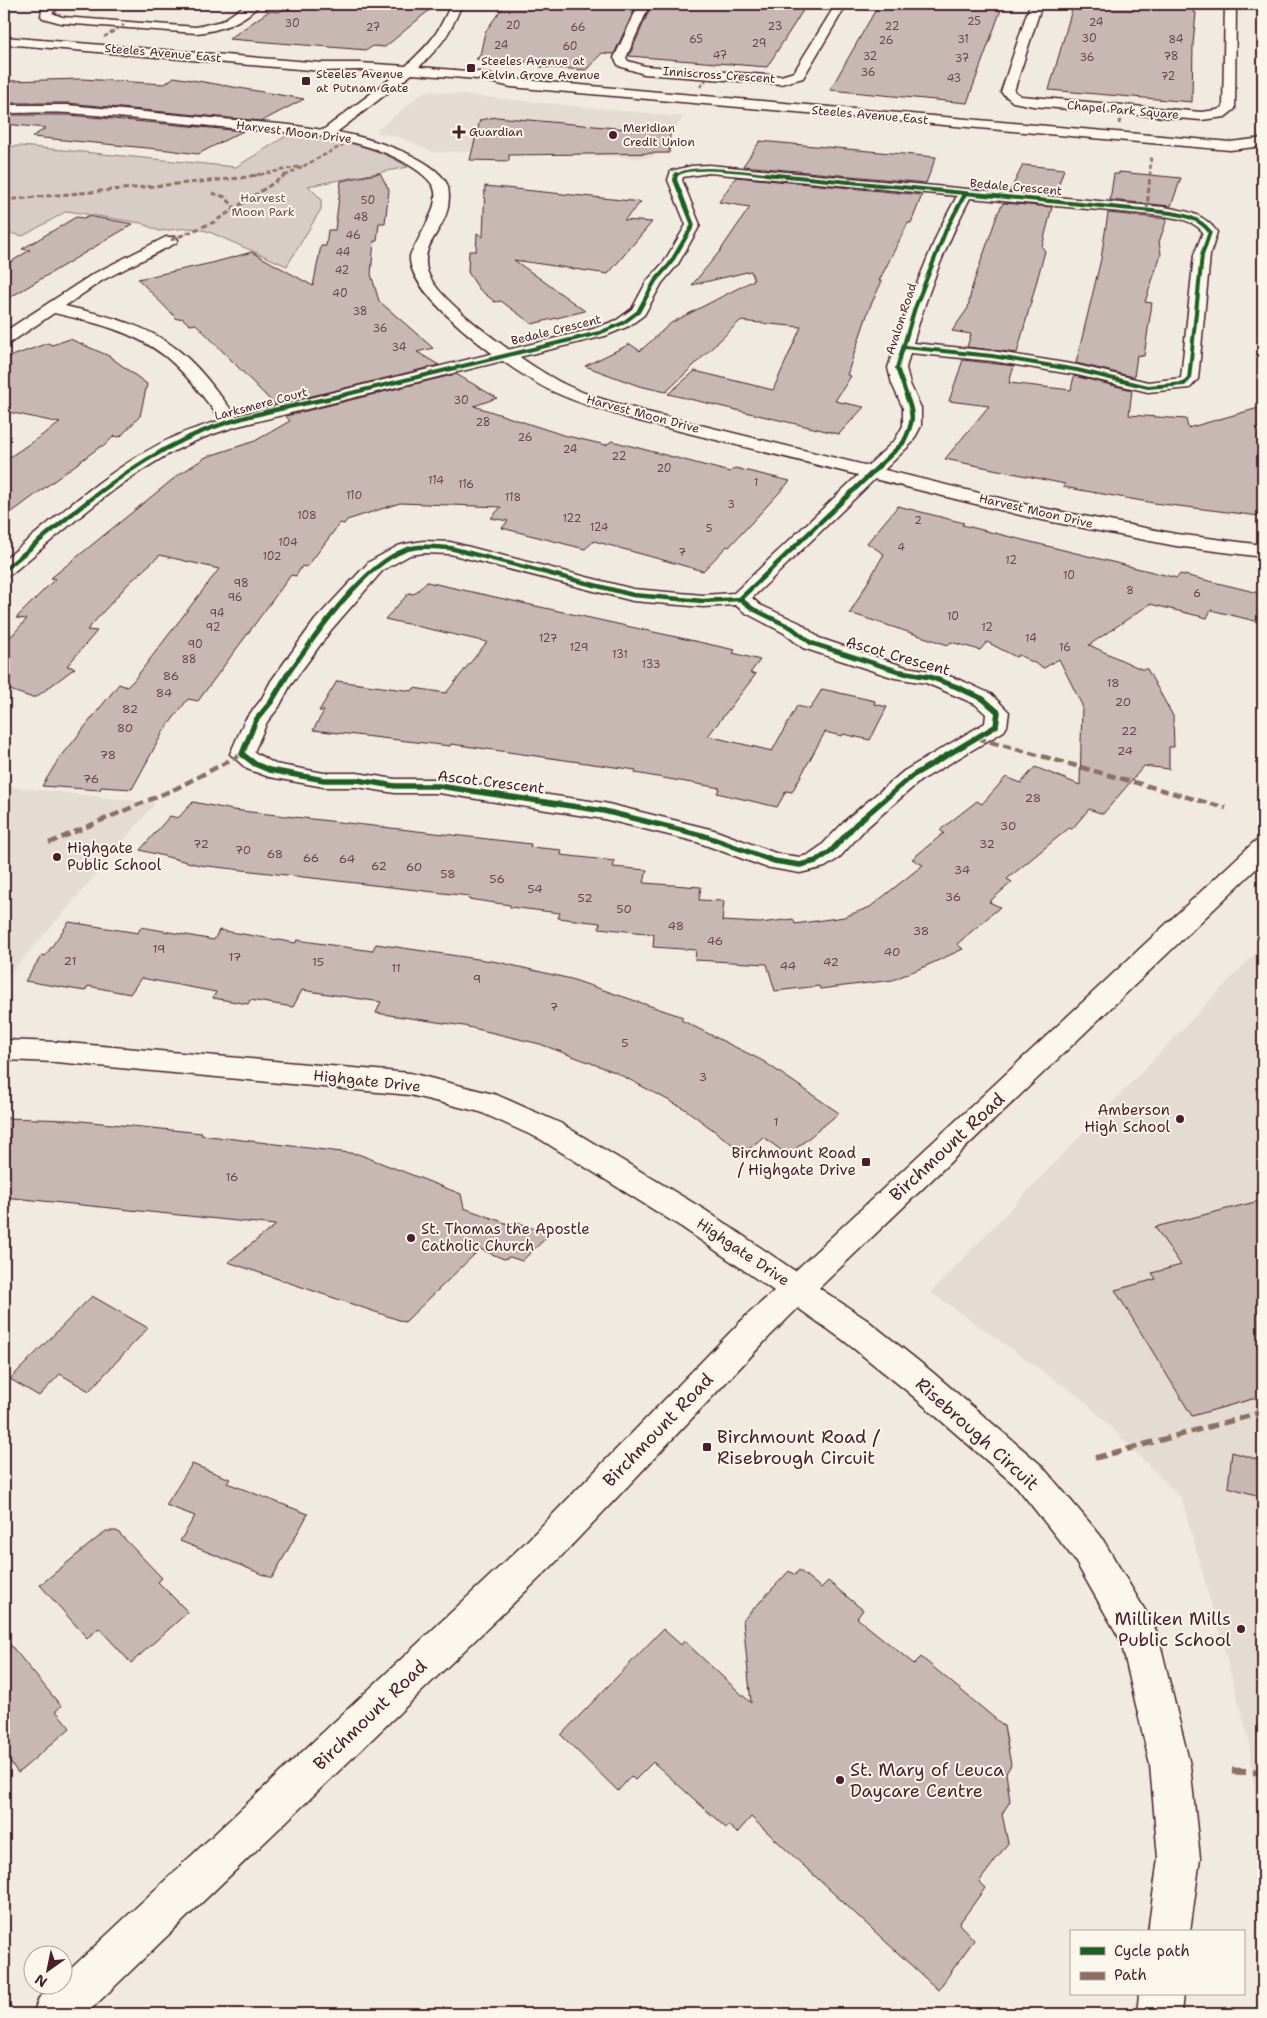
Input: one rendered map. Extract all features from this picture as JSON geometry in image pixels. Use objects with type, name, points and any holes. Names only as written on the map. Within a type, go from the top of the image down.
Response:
[{"type":"street","points":[[58,4],[46,12],[47,16],[61,20],[190,30],[217,27],[254,4]]},
{"type":"street","points":[[326,134],[398,80],[442,37],[456,4]]},
{"type":"street","name":"Inniscross Crescent","points":[[644,4],[620,58],[623,63],[644,70],[780,80],[799,75],[841,4]]},
{"type":"street","name":"Chapel Park Square","points":[[1036,4],[1007,92],[1011,96],[1033,102],[1201,116],[1220,114],[1229,109],[1231,4]]},
{"type":"street","name":"Steeles Avenue East","points":[[4,40],[322,67],[347,65],[491,77],[511,83],[1230,146],[1263,156]]},
{"type":"street","name":"Steeles Avenue East","points":[[322,67],[339,74],[477,88],[511,83]]},
{"type":"street","name":"Harvest Moon Drive","points":[[4,109],[67,109],[326,134],[377,145],[421,166],[440,185],[442,197],[440,211],[417,256],[421,274],[430,289],[458,317],[504,355],[558,388],[596,403],[1032,512],[1176,540],[1263,551]]},
{"type":"street","name":"Steeles Avenue East","points":[[1230,146],[1263,142]]},
{"type":"street","name":"Bedale Crescent","points":[[504,355],[599,333],[623,324],[638,312],[655,281],[670,264],[693,225],[675,180],[676,174],[690,170],[709,168],[1147,210],[1176,214],[1197,220],[1207,225],[1210,232],[1202,255],[1189,379],[1184,384],[1148,387],[1077,370],[974,354],[904,347]]},
{"type":"street","name":"Avalon Road","points":[[874,471],[903,443],[912,426],[912,408],[901,384],[897,368],[915,308],[946,230],[965,194]]},
{"type":"street","points":[[4,338],[53,308],[69,295],[171,240]]},
{"type":"street","points":[[53,308],[135,332],[163,346],[191,372],[232,422]]},
{"type":"street","name":"Larksmere Court","points":[[4,570],[112,483],[153,456],[184,439],[232,422],[504,355]]},
{"type":"street","points":[[740,599],[874,471]]},
{"type":"street","name":"Ascot Crescent","points":[[424,547],[450,548],[633,595],[703,602],[740,599],[753,609],[792,628],[811,642],[903,673],[930,677],[984,699],[998,712],[996,726],[912,776],[856,824],[830,852],[816,860],[800,865],[774,861],[705,836],[604,811],[439,786],[395,786],[357,780],[324,780],[270,770],[256,764],[242,754],[256,720],[271,702],[279,686],[323,624],[376,566],[405,550],[424,547]]},
{"type":"street","name":"Birchmount Road","points":[[55,2014],[538,1555],[757,1327],[1263,848]]},
{"type":"street","name":"Highgate Drive","points":[[4,1050],[56,1052],[410,1084],[487,1103],[550,1131],[628,1177],[797,1289]]},
{"type":"street","name":"Risebrough Circuit","points":[[797,1289],[856,1330],[919,1381],[1029,1476],[1087,1547],[1139,1635],[1170,1766],[1179,1858],[1169,1930]]},
{"type":"street","points":[[1159,2014],[1161,1996]]},
{"type":"shaded area","points":[[425,91],[683,117],[654,156],[646,158],[491,151],[433,152],[402,138],[375,132]]},
{"type":"shaded area","name":"Highgate Public School","points":[[4,786],[155,803],[65,911],[4,980]]},
{"type":"shaded area","name":"Amberson High School","points":[[1263,945],[1263,1881],[1249,1739],[1182,1499],[1085,1401],[931,1292]]},
{"type":"green space","name":"Harvest Moon Park","points":[[291,133],[336,140],[366,148],[394,159],[408,167],[308,186],[321,199],[321,209],[287,266],[207,231],[190,228],[159,231],[141,223],[67,211],[23,236],[4,232],[4,147],[21,146],[236,167]]},
{"type":"building","points":[[292,4],[373,7],[377,4],[395,4],[433,7],[385,47],[373,46],[367,50],[229,39],[269,11],[279,12]]},
{"type":"building","points":[[505,4],[637,4],[614,54],[602,53],[586,70],[540,67],[544,63],[476,59],[480,55],[485,32]]},
{"type":"building","points":[[652,4],[807,4],[767,67],[629,56]]},
{"type":"building","points":[[879,4],[1003,4],[967,103],[830,90]]},
{"type":"building","points":[[1088,4],[1178,4],[1179,6],[1193,7],[1193,12],[1196,13],[1193,44],[1192,102],[1049,90],[1073,6],[1088,7]]},
{"type":"building","points":[[174,77],[304,99],[262,121],[67,103],[4,103],[4,94],[9,81],[82,79],[165,84]]},
{"type":"building","points":[[4,115],[69,115],[243,131],[198,154],[32,137],[46,128],[4,124]]},
{"type":"building","points":[[496,117],[670,133],[669,153],[509,155],[509,161],[470,160],[480,120]]},
{"type":"building","points":[[760,141],[936,157],[926,183],[743,166]]},
{"type":"building","points":[[1023,165],[1064,169],[1055,195],[1010,191]]},
{"type":"building","points":[[1119,172],[1181,178],[1171,206],[1110,200],[1114,174],[1119,174]]},
{"type":"building","points":[[380,173],[389,190],[385,223],[379,223],[377,241],[374,241],[371,274],[379,301],[433,348],[417,352],[439,365],[275,405],[196,324],[190,325],[182,318],[177,319],[138,279],[252,252],[313,286],[321,246],[326,246],[328,230],[335,230],[341,181]]},
{"type":"building","points":[[736,177],[922,195],[911,223],[908,223],[879,281],[882,281],[869,309],[847,375],[851,376],[835,401],[864,407],[839,434],[668,394],[695,371],[773,390],[801,327],[740,321],[666,392],[639,386],[585,366],[630,344],[640,351],[671,323],[754,280],[751,271],[692,285],[720,251],[750,207],[719,202]]},
{"type":"building","points":[[485,186],[641,202],[624,220],[652,222],[608,274],[514,260],[585,311],[532,324],[501,301],[495,302],[479,289],[468,272],[469,251],[476,251],[477,233],[483,237]]},
{"type":"building","points":[[1003,203],[1052,207],[1042,247],[1045,251],[1017,353],[967,347],[971,334],[952,331],[968,308],[972,287]]},
{"type":"building","points":[[1108,213],[1167,219],[1159,242],[1161,254],[1145,302],[1152,303],[1144,356],[1137,355],[1134,377],[1076,363],[1101,259]]},
{"type":"building","points":[[88,216],[133,224],[4,301],[4,266],[30,250],[22,249],[76,217],[84,218]]},
{"type":"building","points":[[70,339],[109,356],[147,384],[140,416],[120,437],[114,436],[104,446],[101,446],[4,518],[4,461],[60,423],[4,411],[4,359],[48,343],[52,345]]},
{"type":"building","points":[[963,360],[1014,366],[1009,383],[1071,390],[1074,376],[1132,390],[1129,415],[1186,419],[1188,428],[1262,407],[1260,516],[1154,503],[1063,487],[1065,484],[945,459],[989,406],[949,401]]},
{"type":"building","points":[[456,374],[497,398],[474,406],[563,435],[606,445],[612,441],[730,472],[735,468],[790,481],[729,547],[727,546],[703,571],[594,541],[585,549],[502,528],[508,521],[491,518],[501,507],[400,503],[347,520],[344,524],[340,523],[307,567],[302,566],[296,576],[291,575],[198,701],[188,699],[163,732],[132,789],[101,787],[100,790],[42,786],[57,762],[119,684],[127,687],[134,680],[219,569],[160,555],[128,584],[87,630],[97,631],[67,666],[75,668],[36,697],[30,697],[4,688],[4,644],[27,619],[16,618],[55,579],[51,578],[177,476],[206,457],[255,441],[290,421],[286,416]]},
{"type":"building","points":[[898,506],[964,523],[962,525],[1177,578],[1180,574],[1263,594],[1263,623],[1211,610],[1207,618],[1150,604],[1089,645],[1141,669],[1147,669],[1173,716],[1174,747],[1169,747],[1169,769],[1144,766],[1103,814],[1089,809],[1072,829],[1069,828],[1007,879],[1012,882],[989,902],[1000,907],[957,944],[963,949],[928,965],[893,980],[820,989],[819,986],[775,991],[767,964],[695,960],[696,950],[653,947],[654,934],[599,928],[600,923],[558,918],[560,913],[510,907],[510,905],[468,899],[469,896],[199,865],[140,850],[170,816],[178,818],[193,802],[233,810],[531,844],[530,847],[562,850],[561,855],[615,861],[613,867],[647,870],[644,883],[701,887],[699,900],[724,901],[722,921],[760,923],[793,919],[795,924],[844,917],[870,907],[923,865],[912,859],[944,833],[940,830],[977,801],[982,804],[1006,777],[1021,783],[1035,767],[1080,785],[1082,705],[1059,659],[1044,668],[1019,655],[1016,657],[987,642],[980,650],[951,642],[948,645],[850,613],[884,554],[867,543]]},
{"type":"building","points":[[427,582],[735,650],[733,653],[760,660],[750,673],[756,674],[708,736],[772,751],[797,706],[810,709],[822,689],[875,701],[874,704],[887,707],[870,740],[825,732],[792,792],[786,791],[777,807],[717,793],[720,788],[635,773],[636,770],[451,744],[450,746],[313,730],[324,711],[319,711],[337,681],[412,691],[414,688],[446,693],[487,642],[385,619],[409,593],[414,594]]},
{"type":"building","points":[[69,922],[138,933],[141,927],[214,940],[219,930],[296,943],[297,940],[372,951],[376,944],[498,962],[571,979],[683,1017],[681,1020],[763,1061],[839,1113],[788,1155],[763,1137],[744,1153],[685,1109],[615,1072],[540,1044],[464,1026],[376,1013],[381,1002],[302,990],[293,1007],[250,1000],[248,1004],[213,998],[216,992],[141,978],[130,994],[88,986],[85,991],[25,981],[42,955],[45,956]]},
{"type":"building","points":[[4,1118],[71,1120],[202,1133],[201,1135],[358,1154],[461,1194],[464,1208],[511,1225],[515,1221],[549,1235],[522,1261],[510,1257],[504,1259],[480,1249],[405,1322],[228,1262],[276,1225],[4,1197]]},
{"type":"building","points":[[1263,1200],[1263,1396],[1192,1416],[1115,1290],[1156,1279],[1152,1273],[1181,1265],[1155,1227]]},
{"type":"building","points":[[92,1296],[148,1328],[89,1391],[60,1374],[39,1396],[10,1379]]},
{"type":"building","points":[[1232,1452],[1263,1461],[1263,1497],[1228,1487]]},
{"type":"building","points":[[192,1464],[230,1479],[227,1483],[308,1514],[272,1578],[180,1541],[195,1516],[166,1505]]},
{"type":"building","points":[[106,1531],[117,1531],[162,1578],[158,1582],[188,1612],[131,1663],[99,1628],[87,1638],[40,1585]]},
{"type":"building","name":"St. Mary of Leuca Daycare Centre","points":[[799,1570],[821,1588],[828,1581],[863,1610],[857,1618],[914,1664],[921,1657],[1004,1726],[1011,1765],[1006,1773],[1010,1801],[1002,1814],[1008,1843],[979,1882],[985,1888],[959,1924],[974,1940],[938,1990],[751,1817],[737,1833],[728,1825],[726,1828],[653,1762],[635,1780],[631,1776],[618,1791],[561,1735],[663,1629],[681,1645],[684,1641],[751,1703],[743,1620],[789,1571],[795,1575]]},
{"type":"building","points":[[4,1637],[61,1706],[56,1711],[70,1728],[18,1773],[4,1753]]},
{"type":"marked path","points":[[104,37],[124,25]]},
{"type":"marked path","points":[[700,87],[710,75]]},
{"type":"marked path","points":[[1119,124],[1123,110]]},
{"type":"marked path","points":[[171,240],[214,222],[273,182],[343,145]]},
{"type":"marked path","points":[[1147,210],[1151,156]]},
{"type":"marked path","points":[[4,200],[241,178],[302,166]]},
{"type":"marked path","points":[[212,193],[225,197],[234,207]]},
{"type":"marked path","points":[[977,738],[1226,808]]},
{"type":"marked path","points":[[49,843],[177,788],[242,754]]},
{"type":"marked path","points":[[1095,1458],[1263,1412]]},
{"type":"marked path","points":[[1232,1771],[1263,1772]]},
{"type":"cycle path","points":[[4,570],[112,483],[153,456],[184,439],[232,422],[599,333],[623,323],[638,312],[655,281],[670,264],[693,225],[675,180],[676,174],[691,170],[709,169],[1155,211],[1182,215],[1199,221],[1210,232],[1202,255],[1189,379],[1184,384],[1148,387],[1077,370],[992,356],[904,347]]},
{"type":"cycle path","points":[[740,599],[753,609],[792,628],[811,643],[903,673],[930,677],[983,699],[998,712],[996,726],[912,776],[856,824],[830,852],[816,861],[800,865],[774,861],[705,836],[604,811],[439,786],[395,786],[357,780],[324,780],[269,770],[255,764],[242,754],[256,720],[271,702],[279,686],[323,625],[376,566],[405,550],[424,547],[450,548],[633,595],[703,601],[740,599],[903,443],[912,426],[912,408],[901,384],[897,368],[915,308],[946,230],[965,194]]},
{"type":"place","name":"Steeles Avenue at Kelvin Grove Avenue","points":[[471,68]]},
{"type":"place","name":"Steeles Avenue at Putnam Gate","points":[[306,81]]},
{"type":"place","name":"Guardian","points":[[459,132]]},
{"type":"place","name":"Meridian Credit Union","points":[[613,135]]},
{"type":"place","name":"Highgate Public School","points":[[57,857]]},
{"type":"place","name":"Amberson High School","points":[[1180,1119]]},
{"type":"place","name":"Birchmount Road / Highgate Drive","points":[[866,1162]]},
{"type":"place","name":"St. Thomas the Apostle Catholic Church","points":[[411,1238]]},
{"type":"place","name":"Birchmount Road / Risebrough Circuit","points":[[707,1447]]},
{"type":"place","name":"Milliken Mills Public School","points":[[1241,1629]]},
{"type":"place","name":"St. Mary of Leuca Daycare Centre","points":[[840,1780]]}]
